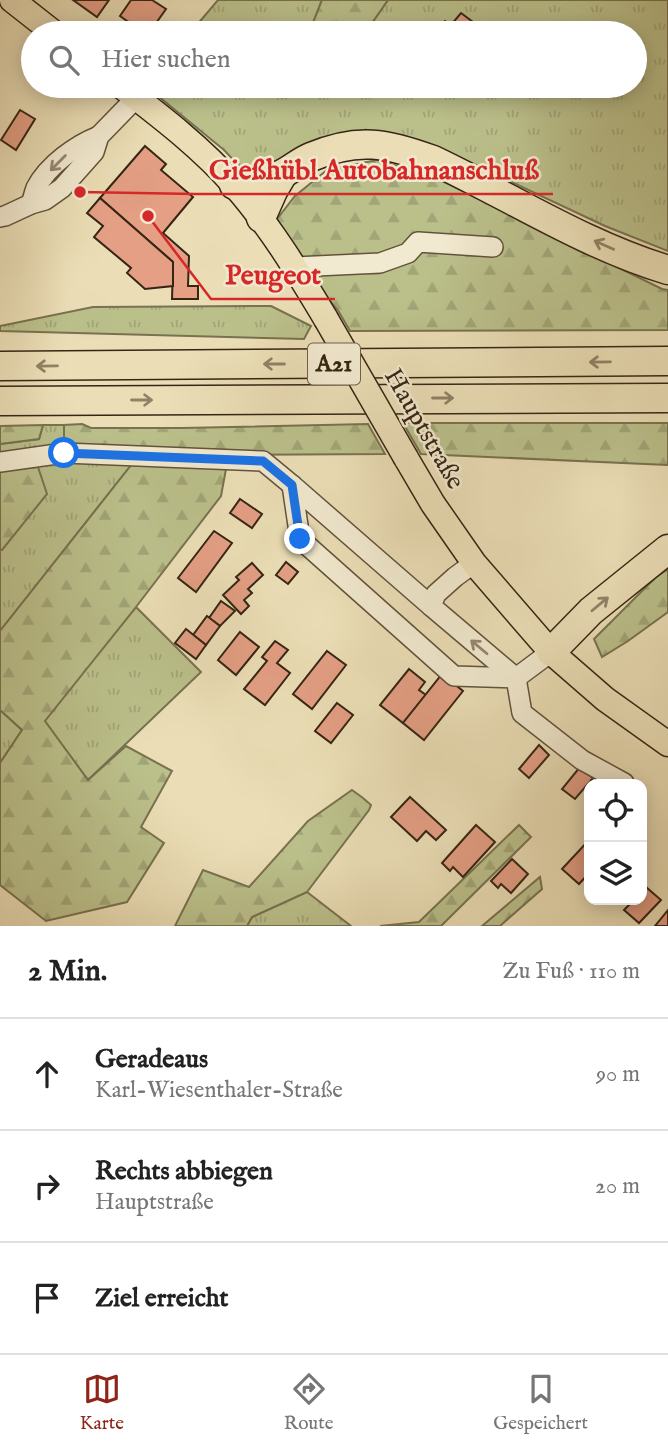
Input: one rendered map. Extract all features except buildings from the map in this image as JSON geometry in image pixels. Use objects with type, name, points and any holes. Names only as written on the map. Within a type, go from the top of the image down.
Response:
[{"type":"highway","points":[[234,185],[283,174],[307,158],[342,146],[386,146],[433,160],[578,234],[668,270]]},
{"type":"highway","points":[[261,218],[283,174]]},
{"type":"highway","name":"A21","points":[[0,366],[668,361]]},
{"type":"highway","name":"A21","points":[[0,401],[668,398]]},
{"type":"highway","points":[[551,652],[591,611],[668,549]]},
{"type":"main road","points":[[12,0],[39,21]]},
{"type":"main road","name":"Hauptstraße","points":[[136,98],[210,160],[261,218],[326,318],[433,504],[474,563],[551,652],[605,699],[668,744]]},
{"type":"street","name":"Hauptstraße","points":[[0,217],[31,204],[37,187],[62,157],[83,142],[99,136],[125,98]]},
{"type":"street","points":[[295,267],[380,263],[408,253],[418,242],[493,247]]},
{"type":"street","points":[[0,462],[64,453],[263,461],[516,678],[522,713],[582,760],[617,779]]},
{"type":"street","points":[[292,485],[300,539],[454,676],[516,678],[551,652]]},
{"type":"street","points":[[431,606],[436,594],[474,563]]},
{"type":"green space","points":[[218,0],[322,0],[314,21],[200,21]]},
{"type":"green space","points":[[322,0],[388,0],[373,21],[314,21]]},
{"type":"green space","points":[[388,0],[668,0],[668,251],[605,226],[448,152],[388,134],[244,171],[224,150],[160,98],[647,98],[647,21],[373,21]]},
{"type":"green space","points":[[377,160],[432,176],[668,290],[668,330],[350,331],[314,280],[277,219],[295,196],[327,170]]},
{"type":"green space","points":[[271,306],[311,326],[304,339],[0,331],[0,326],[93,307]]},
{"type":"green space","points":[[403,423],[668,423],[668,465],[421,454]]},
{"type":"green space","points":[[82,424],[91,428],[182,428],[368,424],[385,454],[229,455],[64,445],[64,425]]},
{"type":"green space","points":[[43,425],[64,425],[64,444],[143,450],[0,631],[0,444],[39,439]]},
{"type":"green space","points":[[43,425],[39,439],[0,444],[0,426]]},
{"type":"green space","points":[[132,464],[226,469],[221,496],[45,721],[88,780],[126,746],[172,771],[141,827],[164,843],[127,902],[46,921],[0,885],[0,763],[22,730],[0,710],[0,631]]},
{"type":"green space","points":[[38,467],[47,494],[0,550],[0,471]]},
{"type":"green space","points":[[668,569],[668,612],[602,657],[594,639],[656,577]]},
{"type":"green space","points":[[136,607],[201,672],[88,780],[44,721]]},
{"type":"green space","points":[[0,710],[22,730],[0,763]]},
{"type":"green space","points":[[352,790],[371,805],[369,810],[307,892],[252,917],[247,926],[175,926],[203,870],[249,887],[308,821]]},
{"type":"green space","points":[[519,825],[531,837],[441,926],[380,926],[419,922]]},
{"type":"green space","points":[[540,877],[542,889],[500,926],[482,926]]},
{"type":"green space","points":[[307,892],[351,926],[247,926],[252,917]]},
{"type":"place","name":"Gießhübl Autobahnanschluß","points":[[80,192]]},
{"type":"place","name":"Peugeot","points":[[148,216]]},
{"type":"route","points":[[64,453],[263,461],[292,485],[300,539]]}]
